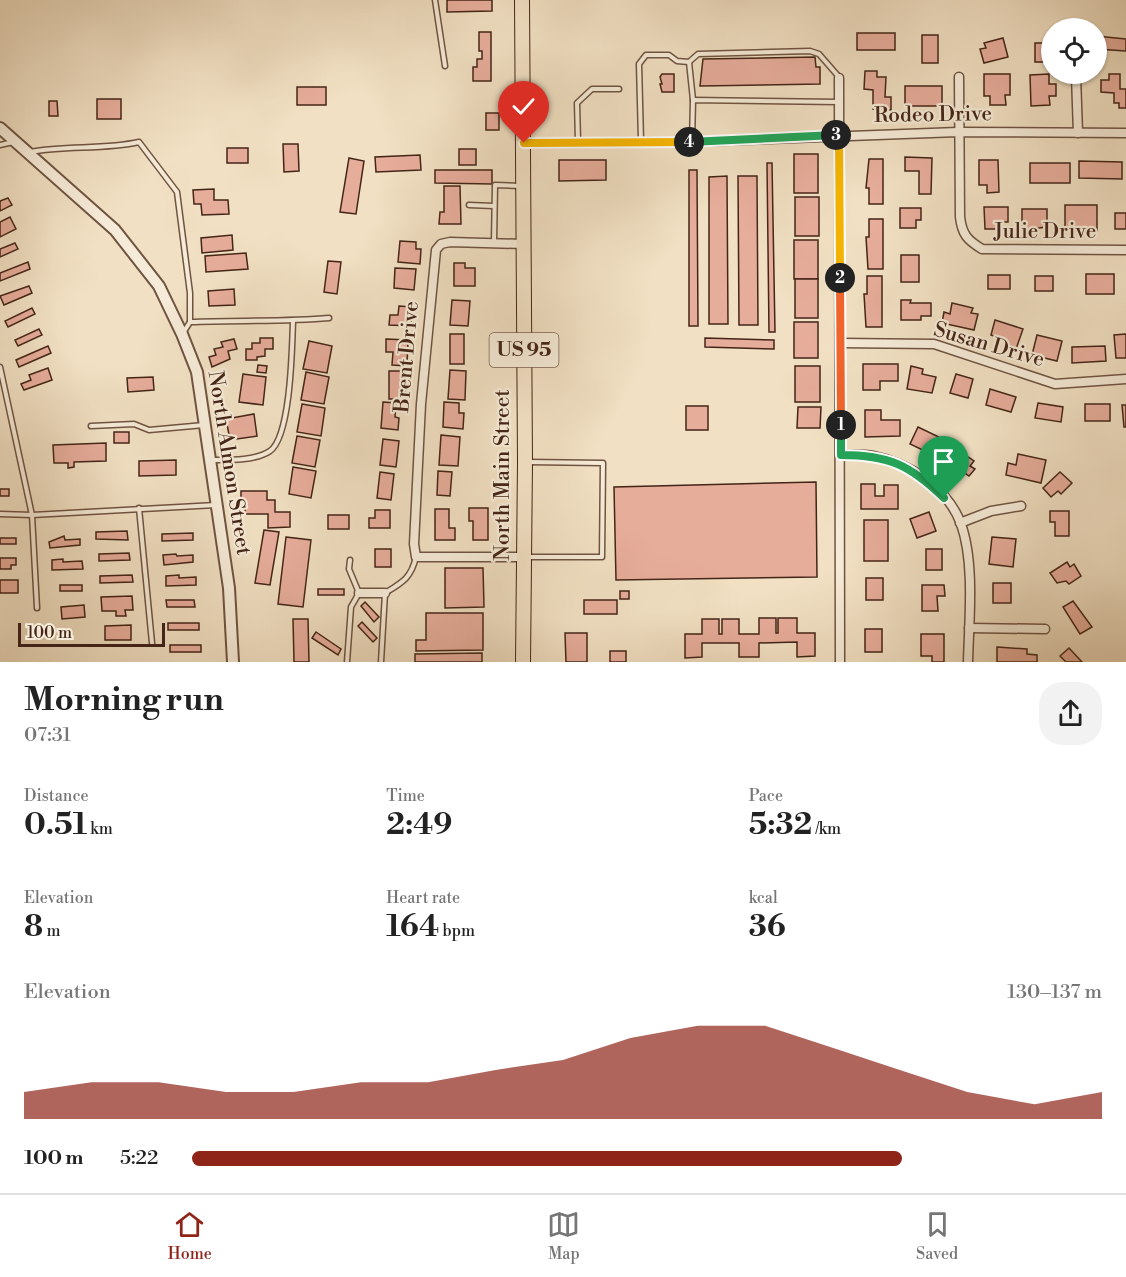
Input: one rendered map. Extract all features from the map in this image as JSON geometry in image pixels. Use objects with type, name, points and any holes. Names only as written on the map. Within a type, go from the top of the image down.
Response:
[{"type":"highway","name":"North Main Street","points":[[522,0],[525,462],[523,662]]},
{"type":"street","name":"Julie Drive","points":[[959,77],[960,217],[962,231],[969,241],[982,249],[1126,250]]},
{"type":"street","points":[[839,78],[840,662]]},
{"type":"street","points":[[1076,84],[1078,133]]},
{"type":"street","name":"North Almon Street","points":[[0,128],[115,230],[141,260],[159,286],[182,334],[197,372],[229,588],[233,662]]},
{"type":"street","name":"Rodeo Drive","points":[[524,143],[692,142],[958,132],[1126,133]]},
{"type":"street","name":"Brent Drive","points":[[416,557],[415,496],[433,259],[441,244],[523,244]]},
{"type":"street","name":"Susan Drive","points":[[840,343],[934,344],[1055,384],[1126,379]]},
{"type":"street","points":[[841,455],[871,455],[902,464],[923,477],[944,498],[960,523],[968,554],[968,662]]},
{"type":"street","points":[[960,523],[991,511],[1021,506]]},
{"type":"street","points":[[416,557],[524,557]]},
{"type":"street","points":[[359,594],[385,593]]},
{"type":"street","points":[[969,628],[1045,629]]},
{"type":"lane","points":[[435,0],[445,66]]},
{"type":"lane","points":[[641,142],[639,64],[646,55],[669,55],[677,61],[689,62],[699,54],[810,51],[819,54],[839,78]]},
{"type":"lane","points":[[689,62],[693,100],[692,142]]},
{"type":"lane","points":[[578,142],[577,103],[592,89],[619,89]]},
{"type":"lane","points":[[693,100],[839,102]]},
{"type":"lane","points":[[0,145],[14,142]]},
{"type":"lane","points":[[26,153],[68,146],[121,146],[139,142],[177,192],[190,293],[190,322],[182,334]]},
{"type":"lane","points":[[494,243],[495,185],[524,186]]},
{"type":"lane","points":[[469,205],[494,206]]},
{"type":"lane","points":[[190,322],[269,319],[293,321],[329,318]]},
{"type":"lane","points":[[210,460],[232,460],[258,455],[270,451],[277,442],[285,417],[291,375],[293,321]]},
{"type":"lane","points":[[0,367],[32,515],[37,608]]},
{"type":"lane","points":[[91,426],[134,424],[149,430],[204,425]]},
{"type":"lane","points":[[524,557],[602,557],[603,463],[525,462]]},
{"type":"lane","points":[[0,514],[32,515],[216,505]]},
{"type":"lane","points":[[139,508],[152,643]]},
{"type":"lane","points":[[381,662],[385,593],[413,572],[416,557]]},
{"type":"lane","points":[[347,662],[351,607],[359,594],[349,570],[350,560]]},
{"type":"building","points":[[447,0],[492,0],[492,11],[447,12]]},
{"type":"building","points":[[479,32],[491,32],[491,81],[473,81],[473,67],[477,67],[477,59],[482,59],[482,51],[479,51]]},
{"type":"building","points":[[857,33],[895,33],[895,50],[857,50]]},
{"type":"building","points":[[922,35],[938,35],[938,63],[922,63]]},
{"type":"building","points":[[1107,37],[1126,39],[1126,51],[1107,50]]},
{"type":"building","points":[[1003,38],[1008,57],[984,63],[980,49],[986,48],[984,43]]},
{"type":"building","points":[[1035,43],[1041,43],[1041,62],[1035,62]]},
{"type":"building","points":[[815,57],[816,67],[820,67],[820,84],[700,86],[703,59]]},
{"type":"building","points":[[865,71],[877,71],[877,77],[886,77],[885,97],[891,97],[891,110],[873,109],[873,90],[864,89]]},
{"type":"building","points":[[662,74],[674,74],[674,92],[662,92],[660,77]]},
{"type":"building","points":[[984,74],[1010,74],[1010,95],[1005,95],[1006,105],[990,105],[990,96],[984,96]]},
{"type":"building","points":[[1041,74],[1041,84],[1056,84],[1056,96],[1049,96],[1050,105],[1031,106],[1030,75]]},
{"type":"building","points":[[1109,74],[1120,74],[1120,89],[1126,89],[1126,108],[1119,108],[1119,103],[1114,103],[1114,93],[1101,92],[1101,84],[1107,84]]},
{"type":"building","points":[[905,86],[942,86],[942,106],[905,106]]},
{"type":"building","points":[[297,87],[326,87],[326,105],[297,105]]},
{"type":"building","points":[[97,99],[121,99],[121,119],[97,119]]},
{"type":"building","points":[[49,101],[57,101],[58,116],[49,116]]},
{"type":"building","points":[[486,113],[499,113],[499,130],[486,130]]},
{"type":"building","points":[[283,144],[298,144],[299,171],[284,172]]},
{"type":"building","points":[[227,148],[248,148],[248,163],[227,163]]},
{"type":"building","points":[[459,149],[476,149],[476,165],[459,165]]},
{"type":"building","points":[[794,154],[818,154],[818,193],[794,193]]},
{"type":"building","points":[[420,155],[421,170],[376,172],[375,157]]},
{"type":"building","points":[[905,157],[932,158],[931,194],[919,194],[919,171],[905,171]]},
{"type":"building","points":[[349,158],[364,161],[356,214],[340,212]]},
{"type":"building","points":[[869,159],[883,159],[883,204],[869,204],[869,188],[866,188]]},
{"type":"building","points":[[559,160],[606,160],[606,180],[559,181]]},
{"type":"building","points":[[979,160],[998,160],[999,192],[987,193],[987,185],[979,185]]},
{"type":"building","points":[[1079,161],[1122,162],[1122,179],[1079,178]]},
{"type":"building","points":[[767,163],[772,163],[775,332],[769,332]]},
{"type":"building","points":[[1030,163],[1070,163],[1070,183],[1030,183]]},
{"type":"building","points":[[435,170],[492,170],[492,184],[435,183]]},
{"type":"building","points":[[689,170],[697,170],[698,326],[689,326]]},
{"type":"building","points":[[727,176],[728,324],[709,324],[709,177]]},
{"type":"building","points":[[738,176],[757,176],[758,325],[739,325]]},
{"type":"building","points":[[444,186],[460,186],[461,224],[439,224],[440,212],[444,212]]},
{"type":"building","points":[[214,189],[214,200],[228,200],[229,214],[202,215],[201,204],[194,204],[193,190]]},
{"type":"building","points":[[795,197],[819,197],[819,236],[795,236]]},
{"type":"building","points":[[8,198],[12,205],[0,211],[0,201]]},
{"type":"building","points":[[1065,205],[1097,205],[1097,231],[1065,231]]},
{"type":"building","points":[[984,207],[1008,207],[1008,222],[997,222],[997,229],[985,229]]},
{"type":"building","points":[[900,208],[921,208],[921,220],[916,220],[916,228],[900,228]]},
{"type":"building","points":[[1022,209],[1047,209],[1047,227],[1022,230]]},
{"type":"building","points":[[1115,213],[1126,213],[1126,229],[1115,229]]},
{"type":"building","points":[[10,217],[16,229],[0,237],[0,222]]},
{"type":"building","points":[[869,219],[883,219],[883,269],[868,269],[866,237],[869,237]]},
{"type":"building","points":[[232,235],[233,250],[202,253],[201,238]]},
{"type":"building","points":[[794,240],[818,240],[818,279],[794,279]]},
{"type":"building","points":[[400,241],[416,242],[416,249],[421,249],[420,264],[398,262]]},
{"type":"building","points":[[15,243],[18,249],[0,257],[0,249]]},
{"type":"building","points":[[246,253],[248,269],[206,272],[205,256]]},
{"type":"building","points":[[901,255],[919,255],[919,282],[901,282]]},
{"type":"building","points":[[328,261],[341,262],[337,294],[324,292]]},
{"type":"building","points":[[28,262],[30,269],[0,281],[0,273]]},
{"type":"building","points":[[454,263],[465,263],[465,268],[475,268],[475,286],[454,286]]},
{"type":"building","points":[[395,268],[416,269],[414,290],[394,288]]},
{"type":"building","points":[[1086,274],[1114,274],[1114,294],[1086,294]]},
{"type":"building","points":[[988,275],[1010,275],[1010,289],[988,289]]},
{"type":"building","points":[[867,276],[882,276],[882,327],[866,327],[864,294],[867,294]]},
{"type":"building","points":[[1035,276],[1053,276],[1053,291],[1035,291]]},
{"type":"building","points":[[795,279],[818,279],[818,318],[795,318]]},
{"type":"building","points":[[29,286],[32,293],[4,305],[0,296]]},
{"type":"building","points":[[234,289],[235,305],[209,306],[208,291]]},
{"type":"building","points":[[452,300],[470,301],[468,326],[450,325]]},
{"type":"building","points":[[901,300],[911,300],[910,303],[931,303],[931,316],[921,316],[921,320],[901,320]]},
{"type":"building","points":[[952,303],[973,308],[971,313],[978,314],[974,330],[942,323],[944,312],[950,314]]},
{"type":"building","points":[[399,306],[412,307],[411,326],[389,325],[390,315],[398,315]]},
{"type":"building","points":[[32,308],[35,314],[8,327],[5,321]]},
{"type":"building","points":[[995,320],[1023,329],[1016,349],[1005,345],[1007,341],[991,335]]},
{"type":"building","points":[[794,322],[818,322],[818,358],[794,358]]},
{"type":"building","points":[[39,329],[42,335],[18,346],[15,340]]},
{"type":"building","points":[[450,334],[464,334],[464,364],[450,364]]},
{"type":"building","points":[[1126,334],[1126,358],[1116,358],[1114,335]]},
{"type":"building","points":[[1037,335],[1062,341],[1057,361],[1032,355]]},
{"type":"building","points":[[260,338],[273,338],[273,349],[265,349],[265,356],[257,357],[257,360],[246,360],[246,349],[252,349],[252,343],[260,343]]},
{"type":"building","points":[[705,338],[774,340],[774,349],[705,347]]},
{"type":"building","points":[[234,339],[237,349],[228,351],[230,359],[212,367],[209,357],[216,355],[214,349],[223,347],[221,342]]},
{"type":"building","points":[[386,339],[408,340],[407,366],[392,365],[393,352],[386,352]]},
{"type":"building","points":[[309,341],[332,346],[327,373],[303,369]]},
{"type":"building","points":[[48,346],[51,353],[19,367],[16,360]]},
{"type":"building","points":[[1105,346],[1106,361],[1072,363],[1072,347]]},
{"type":"building","points":[[863,364],[898,364],[898,381],[880,381],[880,390],[863,390]]},
{"type":"building","points":[[258,365],[267,366],[266,373],[257,372]]},
{"type":"building","points":[[795,366],[820,366],[820,402],[795,402]]},
{"type":"building","points":[[911,366],[923,369],[922,374],[936,377],[932,393],[907,389]]},
{"type":"building","points":[[48,368],[52,380],[24,390],[21,384],[31,380],[29,375]]},
{"type":"building","points":[[450,370],[466,371],[465,400],[448,399]]},
{"type":"building","points":[[389,371],[405,371],[405,399],[389,399]]},
{"type":"building","points":[[306,372],[329,377],[324,404],[301,400]]},
{"type":"building","points":[[243,374],[266,377],[263,405],[239,402]]},
{"type":"building","points":[[956,374],[973,379],[968,398],[950,393]]},
{"type":"building","points":[[153,377],[154,390],[128,392],[127,378]]},
{"type":"building","points":[[990,389],[1016,397],[1011,412],[986,405]]},
{"type":"building","points":[[383,402],[396,403],[395,417],[399,418],[398,430],[381,428]]},
{"type":"building","points":[[444,402],[459,403],[459,413],[464,413],[463,429],[443,427]]},
{"type":"building","points":[[1038,403],[1063,407],[1061,422],[1035,418]]},
{"type":"building","points":[[302,404],[325,408],[321,436],[297,432]]},
{"type":"building","points":[[1085,404],[1110,404],[1110,421],[1085,421]]},
{"type":"building","points":[[1122,405],[1126,405],[1126,427],[1124,427]]},
{"type":"building","points":[[686,406],[708,406],[708,430],[686,430]]},
{"type":"building","points":[[798,407],[821,407],[820,428],[797,428]]},
{"type":"building","points":[[865,410],[881,410],[881,420],[900,420],[900,436],[865,437]]},
{"type":"building","points":[[254,414],[257,436],[230,440],[226,419]]},
{"type":"building","points":[[918,427],[941,438],[933,455],[910,444]]},
{"type":"building","points":[[114,432],[129,432],[129,443],[114,443]]},
{"type":"building","points":[[441,435],[460,437],[458,466],[439,465]]},
{"type":"building","points":[[297,436],[320,440],[315,467],[292,463]]},
{"type":"building","points":[[383,439],[399,441],[396,467],[380,465]]},
{"type":"building","points":[[106,443],[106,461],[74,462],[74,467],[68,468],[68,463],[54,463],[53,445]]},
{"type":"building","points":[[955,448],[974,461],[970,466],[975,469],[969,476],[946,460]]},
{"type":"building","points":[[1018,454],[1046,460],[1041,483],[1006,475],[1008,463],[1016,465]]},
{"type":"building","points":[[176,460],[176,475],[139,476],[139,461]]},
{"type":"building","points":[[293,467],[316,471],[311,498],[289,494]]},
{"type":"building","points":[[438,471],[452,472],[450,496],[437,495]]},
{"type":"building","points":[[380,472],[394,474],[391,500],[377,498]]},
{"type":"building","points":[[1060,472],[1072,483],[1061,494],[1058,491],[1051,497],[1043,488]]},
{"type":"building","points":[[816,482],[817,577],[616,580],[614,487]]},
{"type":"building","points":[[861,484],[875,484],[875,496],[884,496],[884,485],[898,485],[898,509],[861,509]]},
{"type":"building","points":[[0,489],[9,489],[9,496],[0,496]]},
{"type":"building","points":[[241,491],[267,491],[267,500],[275,500],[275,512],[290,512],[290,527],[268,528],[268,514],[245,514],[245,500],[241,500]]},
{"type":"building","points":[[469,508],[488,508],[488,540],[473,540],[473,521],[469,521]]},
{"type":"building","points":[[435,509],[449,509],[449,528],[455,528],[455,540],[435,540]]},
{"type":"building","points":[[375,510],[390,510],[390,528],[369,528],[369,518],[375,518]]},
{"type":"building","points":[[1050,511],[1069,511],[1069,536],[1055,536],[1055,522],[1050,522]]},
{"type":"building","points":[[929,512],[936,531],[917,538],[910,519]]},
{"type":"building","points":[[328,515],[349,515],[349,529],[328,529]]},
{"type":"building","points":[[864,520],[888,520],[888,561],[864,561]]},
{"type":"building","points":[[264,530],[279,532],[270,585],[255,583]]},
{"type":"building","points":[[127,531],[128,540],[96,539],[96,532]]},
{"type":"building","points":[[193,533],[193,540],[162,541],[162,534]]},
{"type":"building","points":[[64,536],[65,540],[80,539],[80,545],[50,548],[49,542]]},
{"type":"building","points":[[286,537],[311,540],[303,607],[278,604]]},
{"type":"building","points":[[992,537],[1016,539],[1013,567],[989,564]]},
{"type":"building","points":[[0,538],[16,538],[16,544],[0,544]]},
{"type":"building","points":[[375,549],[391,549],[391,567],[375,567]]},
{"type":"building","points":[[926,549],[942,549],[942,570],[926,570]]},
{"type":"building","points":[[129,553],[130,560],[99,561],[99,554]]},
{"type":"building","points":[[176,554],[177,556],[193,555],[193,562],[164,565],[163,555]]},
{"type":"building","points":[[0,558],[16,558],[16,565],[11,565],[11,569],[0,569]]},
{"type":"building","points":[[63,559],[63,562],[82,561],[83,569],[52,570],[52,560]]},
{"type":"building","points":[[1067,562],[1070,567],[1074,564],[1081,576],[1069,584],[1066,581],[1057,583],[1050,573]]},
{"type":"building","points":[[445,568],[483,568],[484,607],[445,608]]},
{"type":"building","points":[[132,575],[133,582],[100,583],[100,576]]},
{"type":"building","points":[[179,575],[179,578],[196,577],[196,585],[166,586],[166,576]]},
{"type":"building","points":[[866,578],[883,578],[883,600],[866,600]]},
{"type":"building","points":[[0,580],[18,580],[18,593],[0,593]]},
{"type":"building","points":[[993,583],[1011,583],[1011,603],[993,603]]},
{"type":"building","points":[[60,585],[82,585],[82,591],[60,591]]},
{"type":"building","points":[[922,585],[944,585],[945,596],[937,596],[938,611],[922,611]]},
{"type":"building","points":[[318,589],[344,589],[344,595],[318,595]]},
{"type":"building","points":[[620,591],[629,591],[629,599],[620,599]]},
{"type":"building","points":[[132,596],[133,610],[125,610],[126,616],[116,616],[116,611],[102,611],[101,597]]},
{"type":"building","points":[[166,600],[194,600],[195,607],[167,607]]},
{"type":"building","points":[[584,600],[617,600],[617,614],[584,614]]},
{"type":"building","points":[[1073,601],[1092,627],[1080,634],[1063,607]]},
{"type":"building","points":[[365,602],[379,617],[374,622],[361,606]]},
{"type":"building","points":[[84,605],[85,617],[62,619],[61,607]]},
{"type":"building","points":[[426,613],[483,613],[483,650],[416,651],[416,640],[426,640]]},
{"type":"building","points":[[759,618],[776,618],[776,633],[778,633],[778,618],[797,618],[797,633],[815,633],[815,656],[797,657],[797,642],[759,643],[759,657],[739,657],[739,643],[702,643],[702,657],[685,658],[685,634],[702,634],[702,619],[719,619],[719,634],[722,634],[722,619],[739,619],[739,634],[759,634]]},
{"type":"building","points":[[293,619],[308,619],[309,662],[294,662]]},
{"type":"building","points":[[362,622],[377,638],[373,642],[358,626]]},
{"type":"building","points":[[168,623],[199,623],[199,630],[168,630]]},
{"type":"building","points":[[131,625],[131,640],[105,640],[105,626]]},
{"type":"building","points":[[865,629],[882,629],[882,652],[865,652]]},
{"type":"building","points":[[316,632],[341,649],[338,655],[312,638]]},
{"type":"building","points":[[565,633],[587,633],[587,662],[566,662]]},
{"type":"building","points":[[921,634],[944,634],[944,662],[932,662],[932,656],[921,656]]},
{"type":"building","points":[[170,645],[201,645],[201,652],[170,652]]},
{"type":"building","points":[[997,647],[1027,649],[1027,654],[1037,655],[1037,662],[997,662]]},
{"type":"building","points":[[1069,648],[1082,662],[1066,662],[1060,656]]},
{"type":"building","points":[[610,651],[626,651],[626,662],[610,662]]},
{"type":"building","points":[[482,653],[482,662],[415,662],[415,654]]},
{"type":"route","points":[[524,143],[692,142],[839,135],[841,455],[871,455],[902,464],[923,477],[944,498]]}]
